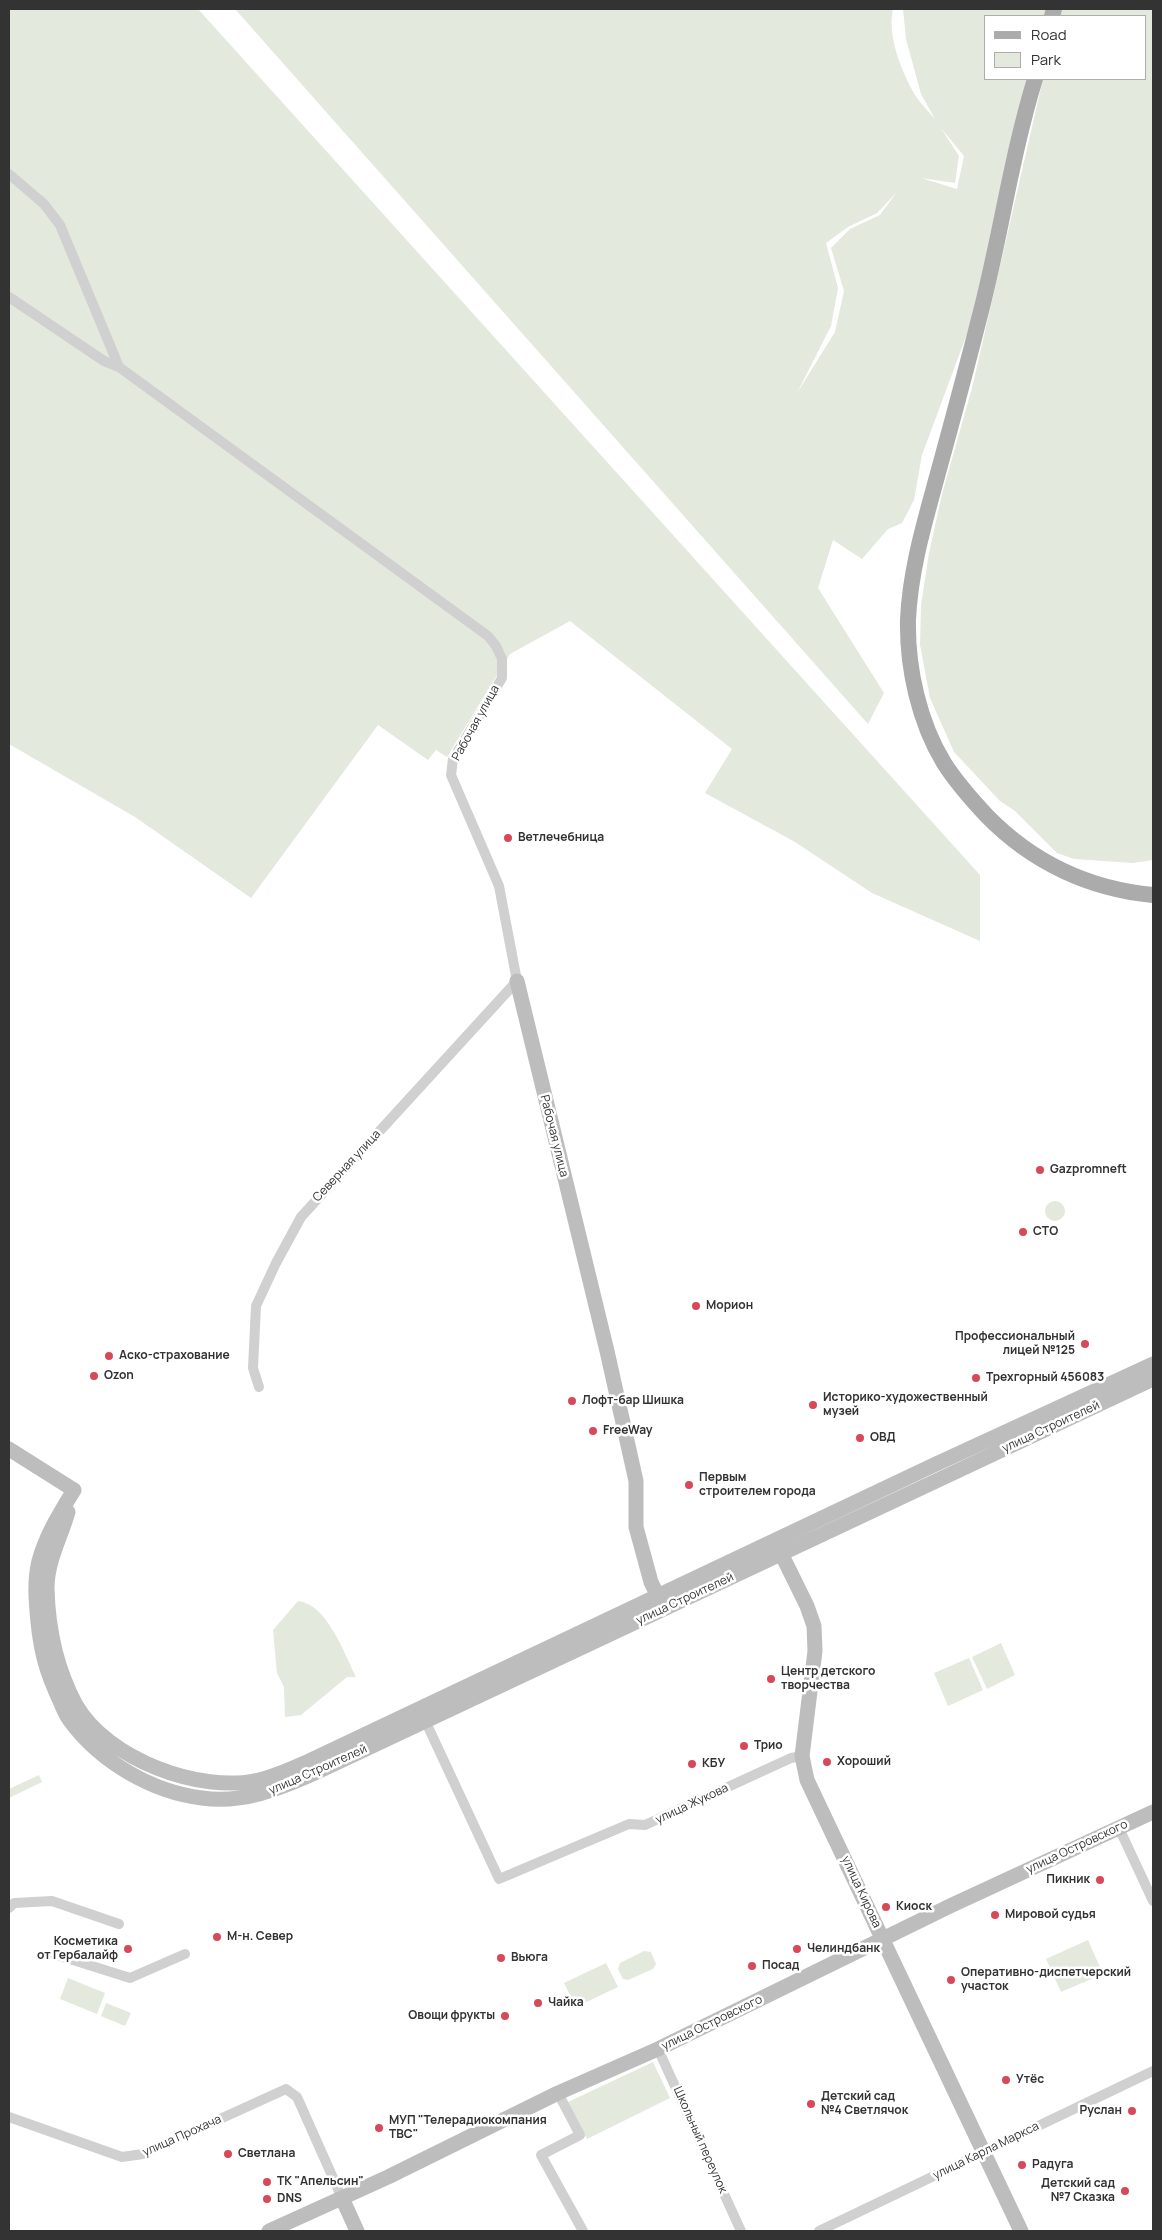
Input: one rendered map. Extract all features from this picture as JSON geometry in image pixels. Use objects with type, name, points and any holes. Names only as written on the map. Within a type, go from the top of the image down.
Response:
[{"type":"main road","points":[[1035,80],[980,315],[923,527],[909,611],[910,656],[918,700],[937,750],[956,779],[990,819],[1020,844],[1066,873],[1102,886],[1153,895]]},
{"type":"street","points":[[9,174],[44,204],[60,225],[119,367]]},
{"type":"street","points":[[9,297],[104,361],[119,367]]},
{"type":"street","name":"Рабочая улица","points":[[119,367],[488,636],[496,646],[502,659],[502,678],[454,759],[451,775],[499,886],[517,981],[609,1360],[636,1481],[636,1527],[648,1574],[660,1602]]},
{"type":"street","name":"Северная улица","points":[[259,1387],[253,1368],[256,1306],[276,1263],[301,1217],[517,981]]},
{"type":"street","name":"улица Строителей","points":[[9,1449],[74,1490],[50,1562],[47,1587],[54,1673],[77,1706],[88,1720],[128,1754],[173,1775],[216,1783],[258,1781],[422,1715],[777,1547],[1153,1364]]},
{"type":"street","name":"улица Строителей","points":[[777,1547],[1153,1379]]},
{"type":"street","name":"улица Кирова","points":[[777,1547],[807,1606],[814,1626],[815,1651],[802,1756],[807,1780],[1021,2231]]},
{"type":"street","name":"улица Жукова","points":[[422,1715],[498,1879],[629,1824],[645,1825],[791,1758],[802,1756]]},
{"type":"street","name":"улица Островского","points":[[269,2231],[342,2198],[558,2093],[658,2049],[884,1940],[950,1906],[1153,1812]]},
{"type":"street","points":[[1119,1828],[1153,1901]]},
{"type":"street","points":[[9,1908],[14,1903],[52,1901],[119,1924]]},
{"type":"street","points":[[54,1954],[130,1978],[186,1954]]},
{"type":"street","name":"Школьный переулок","points":[[658,2049],[741,2231]]},
{"type":"street","name":"улица Карла Маркса","points":[[820,2231],[1153,2071]]},
{"type":"street","name":"улица Прохача","points":[[9,2117],[122,2157],[142,2154],[286,2090],[297,2097],[342,2198]]},
{"type":"street","points":[[558,2093],[580,2135],[541,2155],[583,2231]]},
{"type":"street","points":[[342,2198],[357,2231]]},
{"type":"green space","points":[[9,9],[198,9],[980,875],[980,941],[872,893],[795,842],[705,793],[732,749],[570,621],[510,654],[447,757],[436,750],[428,760],[378,725],[251,898],[135,817],[9,744]]},
{"type":"green space","points":[[235,9],[893,9],[892,30],[900,64],[915,95],[935,119],[921,94],[906,39],[903,9],[1047,9],[1045,15],[984,15],[984,80],[1028,80],[971,323],[922,455],[914,500],[902,523],[888,529],[862,559],[833,540],[818,588],[884,693],[868,724]],"holes":[[[941,128],[964,156],[957,189],[921,178],[955,183],[959,156]],[[896,193],[880,215],[850,229],[831,248],[844,291],[835,332],[797,393],[831,326],[838,288],[826,243],[848,227],[877,213]]]},
{"type":"green space","points":[[1059,9],[1153,9],[1153,860],[1133,863],[1074,859],[1057,853],[1015,811],[1000,801],[954,752],[930,698],[920,645],[921,605],[929,553],[942,494],[972,388],[1043,80],[1147,80],[1147,15],[1057,15]]},
{"type":"green space","points":[[1055,1201],[1062,1204],[1065,1211],[1062,1218],[1055,1221],[1048,1218],[1045,1211],[1048,1204]]},
{"type":"green space","points":[[298,1601],[308,1604],[326,1620],[340,1643],[356,1677],[347,1677],[301,1715],[285,1717],[284,1687],[277,1673],[273,1630]]},
{"type":"green space","points":[[1001,1643],[1015,1675],[987,1689],[972,1657]]},
{"type":"green space","points":[[969,1658],[983,1690],[948,1706],[934,1673]]},
{"type":"green space","points":[[39,1775],[42,1782],[9,1798],[9,1789]]},
{"type":"green space","points":[[1088,1940],[1103,1974],[1061,1992],[1046,1959]]},
{"type":"green space","points":[[644,1951],[651,1952],[656,1964],[653,1969],[628,1980],[623,1979],[618,1969],[620,1963]]},
{"type":"green space","points":[[606,1963],[618,1987],[576,2007],[564,1983]]},
{"type":"green space","points":[[68,1978],[105,1993],[97,2014],[60,1999]]},
{"type":"green space","points":[[106,2003],[131,2013],[125,2026],[101,2016]]},
{"type":"green space","points":[[653,2062],[670,2098],[587,2139],[568,2102]]},
{"type":"place","name":"Ветлечебница","points":[[508,838]]},
{"type":"place","name":"Gazpromneft","points":[[1040,1170]]},
{"type":"place","name":"СТО","points":[[1023,1232]]},
{"type":"place","name":"Морион","points":[[696,1306]]},
{"type":"place","name":"Профессиональный лицей №125","points":[[1085,1344]]},
{"type":"place","name":"Аско-страхование","points":[[109,1356]]},
{"type":"place","name":"Ozon","points":[[94,1376]]},
{"type":"place","name":"Трехгорный 456083","points":[[976,1378]]},
{"type":"place","name":"Лофт-бар Шишка","points":[[572,1401]]},
{"type":"place","name":"Историко-художественный музей","points":[[813,1405]]},
{"type":"place","name":"FreeWay","points":[[593,1431]]},
{"type":"place","name":"ОВД","points":[[860,1438]]},
{"type":"place","name":"Первым строителем города","points":[[689,1485]]},
{"type":"place","name":"Центр детского творчества","points":[[771,1679]]},
{"type":"place","name":"Трио","points":[[744,1746]]},
{"type":"place","name":"Хороший","points":[[827,1762]]},
{"type":"place","name":"КБУ","points":[[692,1764]]},
{"type":"place","name":"Пикник","points":[[1100,1880]]},
{"type":"place","name":"Киоск","points":[[886,1907]]},
{"type":"place","name":"Мировой судья","points":[[995,1915]]},
{"type":"place","name":"М-н. Север","points":[[217,1937]]},
{"type":"place","name":"Косметика от Гербалайф","points":[[128,1949]]},
{"type":"place","name":"Челиндбанк","points":[[797,1949]]},
{"type":"place","name":"Вьюга","points":[[501,1958]]},
{"type":"place","name":"Посад","points":[[752,1966]]},
{"type":"place","name":"Оперативно-диспетчерский участок","points":[[951,1980]]},
{"type":"place","name":"Чайка","points":[[538,2003]]},
{"type":"place","name":"Овощи фрукты","points":[[505,2016]]},
{"type":"place","name":"Утёс","points":[[1006,2080]]},
{"type":"place","name":"Детский сад №4 Светлячок","points":[[811,2104]]},
{"type":"place","name":"Руслан","points":[[1132,2111]]},
{"type":"place","name":"МУП \"Телерадиокомпания ТВС\"","points":[[379,2128]]},
{"type":"place","name":"Светлана","points":[[228,2154]]},
{"type":"place","name":"Радуга","points":[[1022,2165]]},
{"type":"place","name":"ТК \"Апельсин\"","points":[[267,2182]]},
{"type":"place","name":"Детский сад №7 Сказка","points":[[1125,2191]]},
{"type":"place","name":"DNS","points":[[267,2199]]}]
